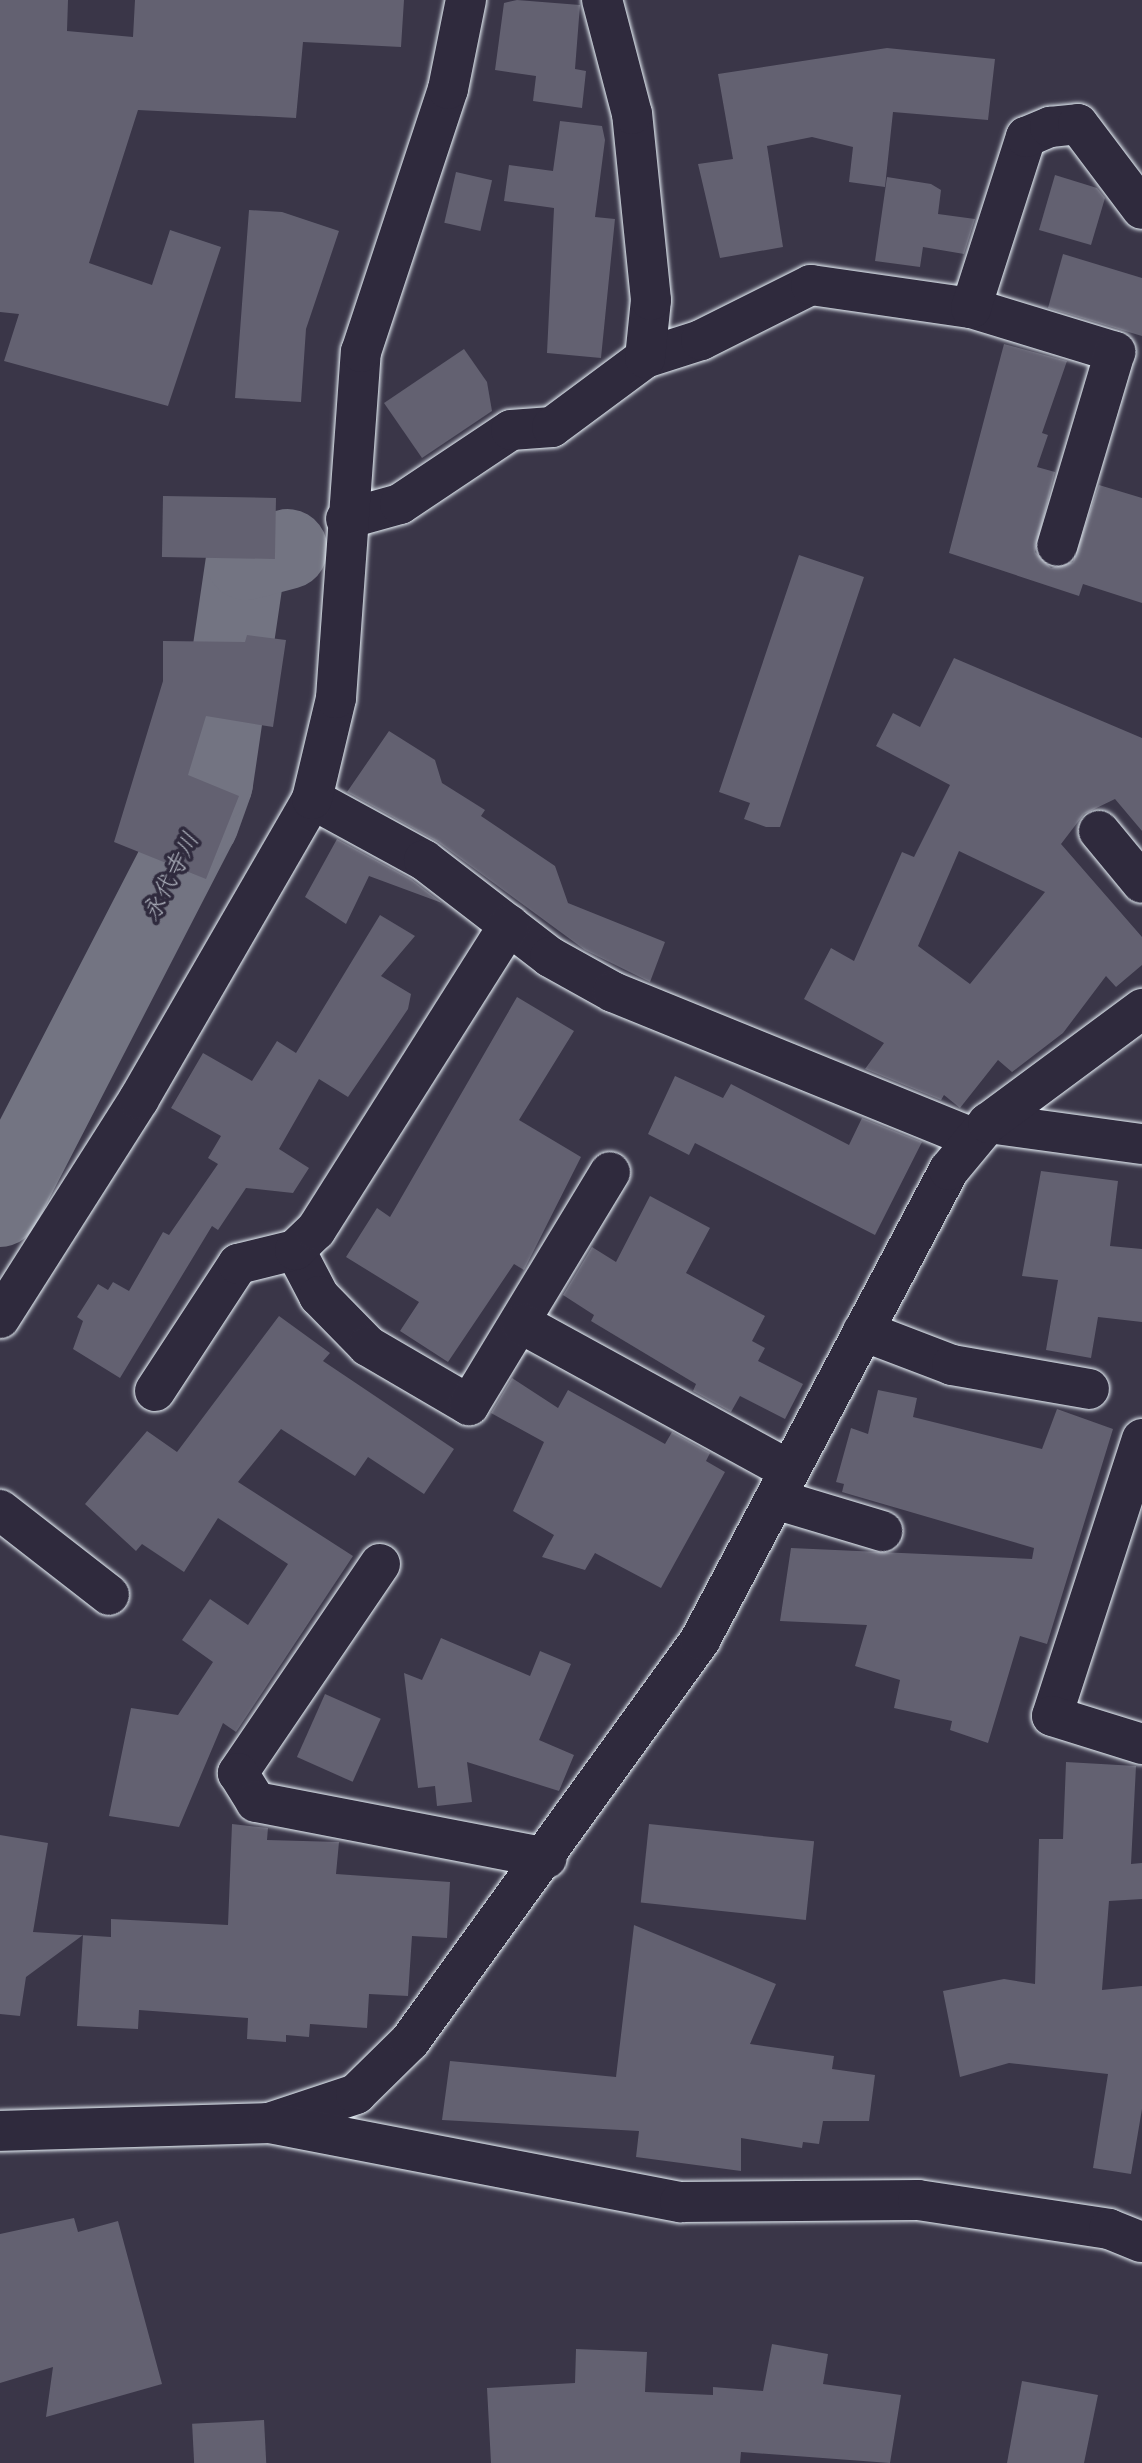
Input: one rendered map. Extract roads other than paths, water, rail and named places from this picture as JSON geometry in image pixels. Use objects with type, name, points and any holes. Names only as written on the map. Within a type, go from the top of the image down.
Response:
[{"type":"street","points":[[0,1318],[139,1099],[312,799],[336,698],[346,519],[361,352],[448,89],[466,0]]},
{"type":"street","points":[[602,0],[632,114],[651,300],[645,358]]},
{"type":"street","points":[[971,308],[1026,137],[1078,124],[1142,209]]},
{"type":"street","points":[[346,519],[400,504],[511,430],[552,427],[645,358],[701,340],[811,285],[971,308],[1115,352],[1057,546]]},
{"type":"street","points":[[312,799],[424,860],[509,925],[613,992],[980,1130],[1142,1144]]},
{"type":"street","points":[[1099,831],[1142,883]]},
{"type":"street","points":[[155,1391],[238,1264],[295,1250],[316,1230],[509,925]]},
{"type":"street","points":[[269,2123],[356,2094],[410,2041],[547,1858],[700,1640],[863,1331],[980,1130],[1142,1009]]},
{"type":"street","points":[[295,1250],[319,1296],[368,1346],[469,1405],[522,1324],[610,1172]]},
{"type":"street","points":[[522,1324],[782,1484],[882,1531]]},
{"type":"street","points":[[863,1331],[952,1365],[1089,1389]]},
{"type":"street","points":[[1142,1439],[1052,1716],[1142,1744]]},
{"type":"street","points":[[0,1510],[109,1595]]},
{"type":"street","points":[[380,1564],[238,1773],[256,1802],[547,1858]]},
{"type":"street","points":[[0,2131],[269,2123],[680,2202],[918,2200],[1109,2229],[1142,2242]]},
{"type":"waterway","name":"永代寺川","points":[[0,1207],[199,822],[213,783],[246,560],[288,549]]}]
